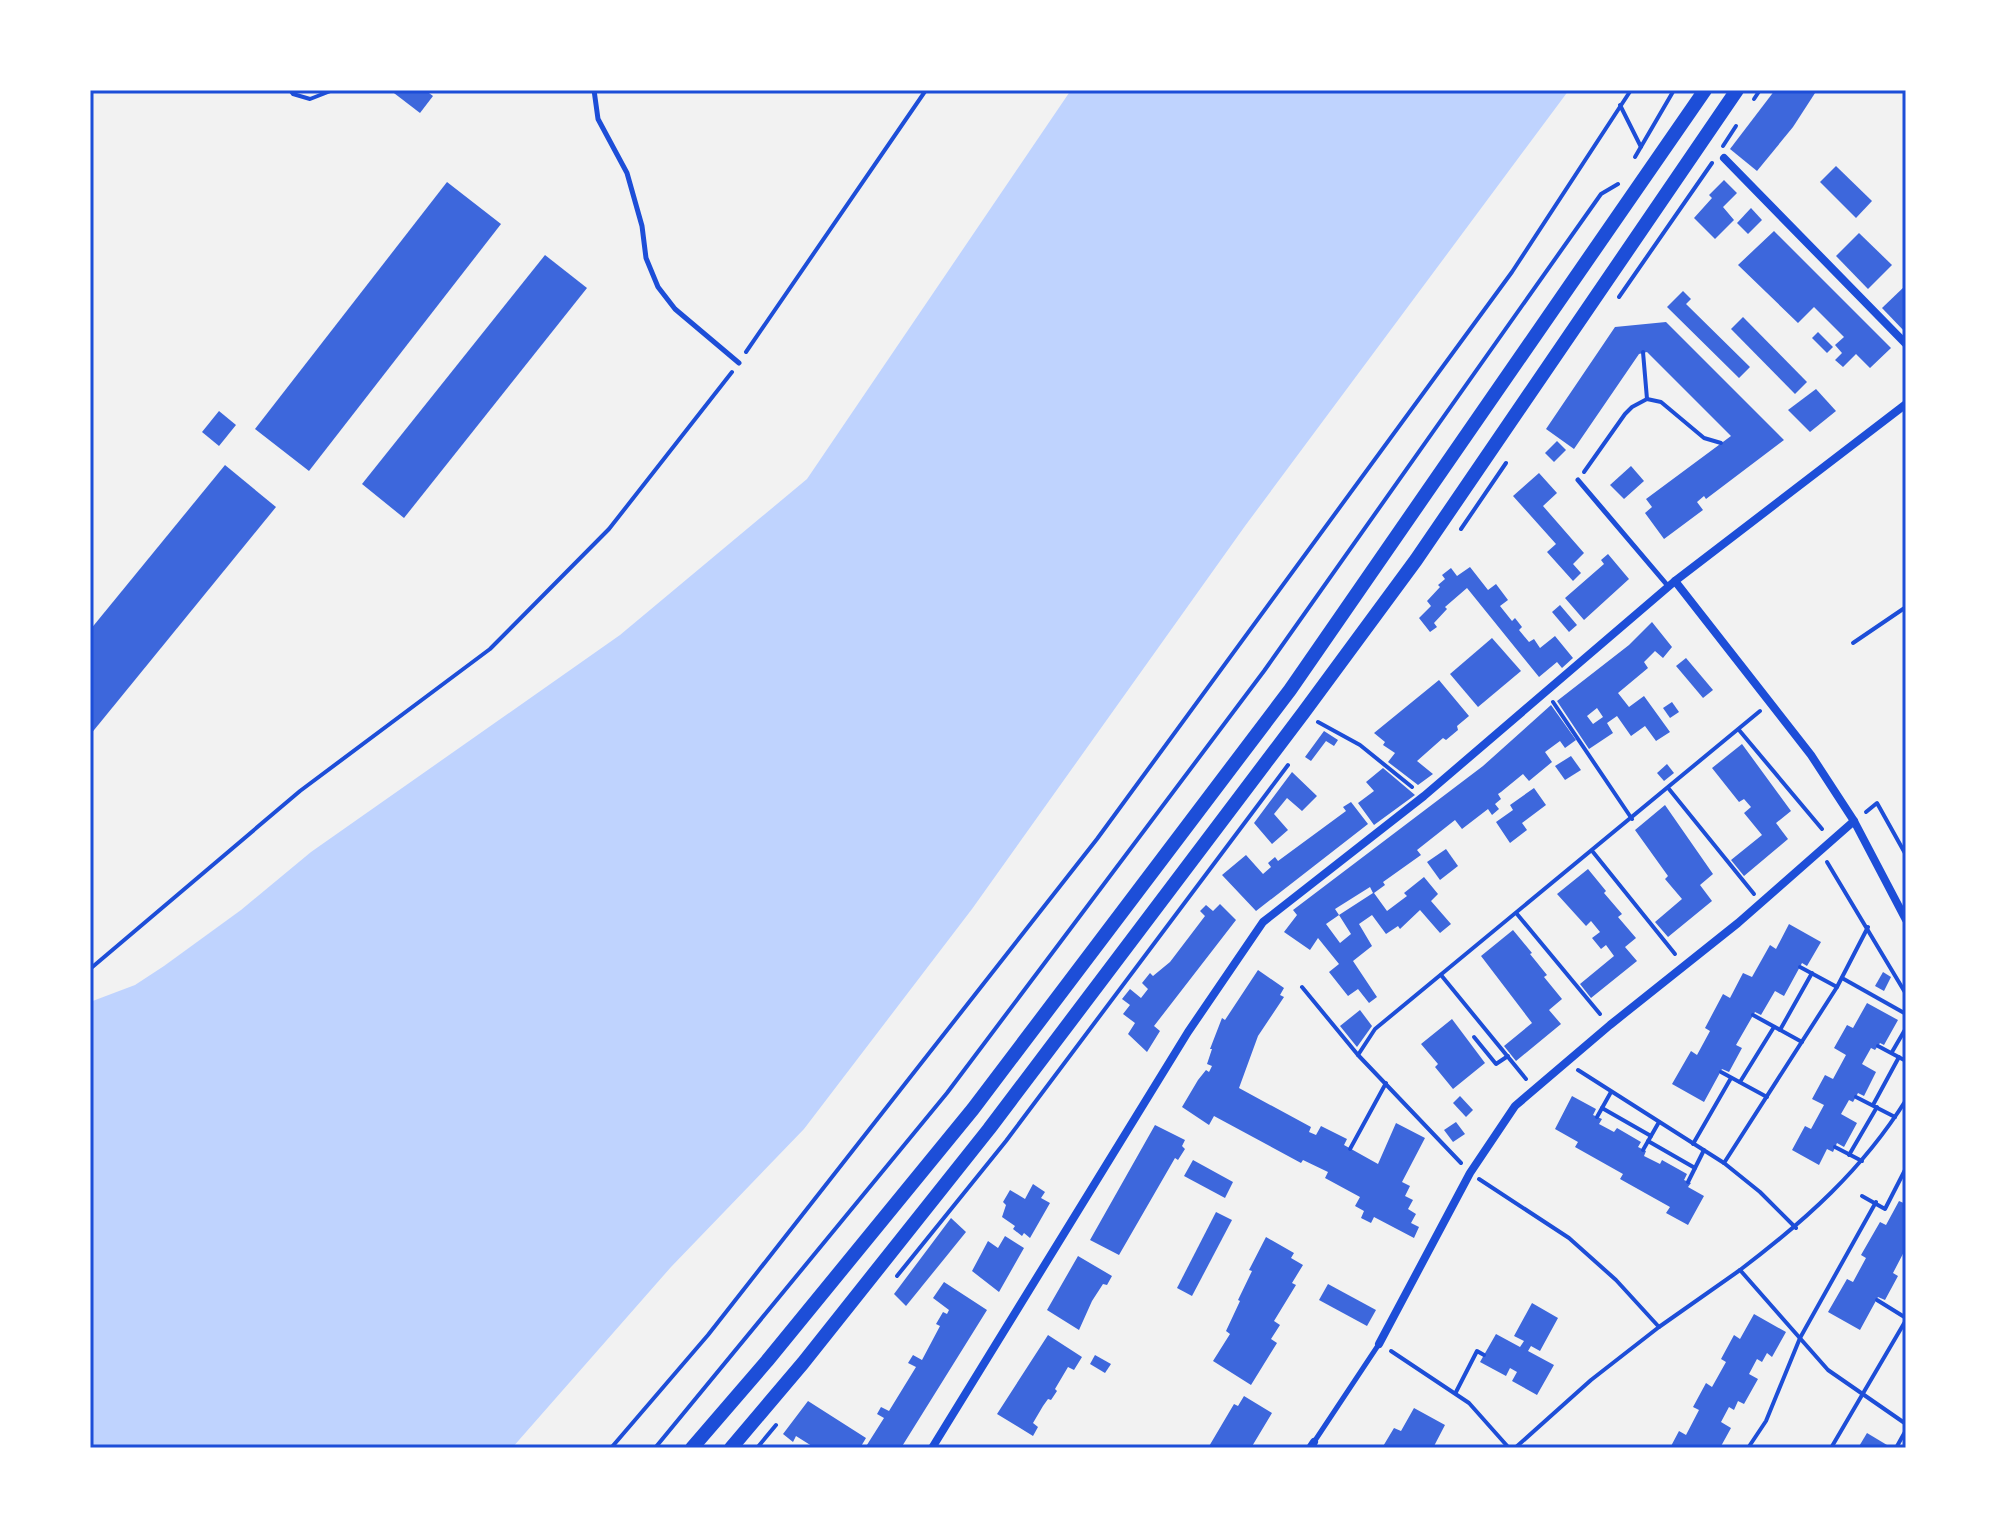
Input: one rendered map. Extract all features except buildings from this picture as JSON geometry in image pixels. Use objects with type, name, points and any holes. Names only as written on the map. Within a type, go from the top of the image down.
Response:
[{"type":"main road","points":[[692,1448],[973,1109],[1290,690],[1705,90]]},
{"type":"main road","points":[[731,1448],[989,1129],[1304,712],[1416,560],[1737,90]]},
{"type":"street","points":[[1724,158],[1906,344]]},
{"type":"street","points":[[932,1448],[1188,1032],[1263,922],[1424,796],[1672,584],[1906,404]]},
{"type":"street","points":[[1672,584],[1811,755],[1854,821],[1906,920]]},
{"type":"street","points":[[1379,1344],[1470,1173],[1515,1106],[1854,821]]},
{"type":"lane","points":[[594,90],[598,119],[627,173],[642,226],[646,258],[658,287],[675,309],[739,363]]},
{"type":"lane","points":[[1578,480],[1672,584]]},
{"type":"lane","points":[[1312,1445],[1379,1344]]},
{"type":"path","points":[[290,90],[293,94],[310,99],[333,90]]},
{"type":"path","points":[[90,969],[300,791],[490,649],[609,529],[739,363],[926,90]]},
{"type":"path","points":[[611,1448],[708,1335],[1097,839],[1512,272],[1631,90]]},
{"type":"path","points":[[1634,159],[1674,90]]},
{"type":"path","points":[[1620,105],[1641,147]]},
{"type":"path","points":[[655,1448],[947,1093],[1264,671],[1601,194],[1620,183],[1611,196]]},
{"type":"path","points":[[1643,352],[1647,399]]},
{"type":"path","points":[[1578,480],[1625,414],[1647,399],[1661,402],[1704,438],[1721,443]]},
{"type":"path","points":[[1853,643],[1906,607]]},
{"type":"path","points":[[1545,693],[1632,819]]},
{"type":"path","points":[[1358,1055],[1375,1029],[1770,703]]},
{"type":"path","points":[[1304,712],[1360,745],[1424,796]]},
{"type":"path","points":[[1739,730],[1831,840]]},
{"type":"path","points":[[1669,789],[1761,902]]},
{"type":"path","points":[[1854,821],[1877,803],[1906,855]]},
{"type":"path","points":[[1593,851],[1684,965]]},
{"type":"path","points":[[1819,852],[1868,927],[1906,994]]},
{"type":"path","points":[[1517,914],[1610,1025]]},
{"type":"path","points":[[1724,1163],[1837,987],[1868,927]]},
{"type":"path","points":[[1800,967],[1837,987]]},
{"type":"path","points":[[1780,1030],[1812,973]]},
{"type":"path","points":[[1441,975],[1535,1090]]},
{"type":"path","points":[[1841,978],[1906,1014]]},
{"type":"path","points":[[1302,987],[1358,1055],[1470,1173],[1569,1238],[1616,1280],[1659,1327]]},
{"type":"path","points":[[1753,1015],[1802,1042]]},
{"type":"path","points":[[1740,1082],[1774,1027]]},
{"type":"path","points":[[1892,1052],[1906,1028]]},
{"type":"path","points":[[1474,1037],[1496,1064],[1508,1056]]},
{"type":"path","points":[[1878,1046],[1906,1061]]},
{"type":"path","points":[[1849,1155],[1899,1057]]},
{"type":"path","points":[[1566,1062],[1724,1163],[1760,1192],[1796,1228]]},
{"type":"path","points":[[1721,1072],[1767,1097]]},
{"type":"path","points":[[1693,1144],[1731,1078]]},
{"type":"path","points":[[1350,1149],[1386,1083]]},
{"type":"path","points":[[1597,1117],[1611,1092]]},
{"type":"path","points":[[1856,1097],[1895,1117]]},
{"type":"path","points":[[1379,1344],[1456,1392],[1512,1448],[1659,1327],[1796,1228],[1862,1161],[1906,1100]]},
{"type":"path","points":[[1602,1108],[1695,1168]]},
{"type":"path","points":[[1643,1150],[1659,1122]]},
{"type":"path","points":[[1835,1147],[1862,1161]]},
{"type":"path","points":[[1688,1182],[1704,1150]]},
{"type":"path","points":[[1862,1196],[1885,1209],[1906,1168]]},
{"type":"path","points":[[1748,1448],[1766,1421],[1800,1338],[1876,1202]]},
{"type":"path","points":[[1740,1270],[1828,1370],[1906,1427],[1896,1448]]},
{"type":"path","points":[[1831,1448],[1906,1319],[1877,1300]]},
{"type":"path","points":[[1456,1392],[1477,1351],[1484,1355]]},
{"type":"water","points":[[1071,90],[1569,90],[1245,526],[972,909],[804,1129],[671,1267],[512,1448],[90,1448],[90,1002],[135,985],[164,966],[241,910],[311,852],[620,635],[807,479]]}]
